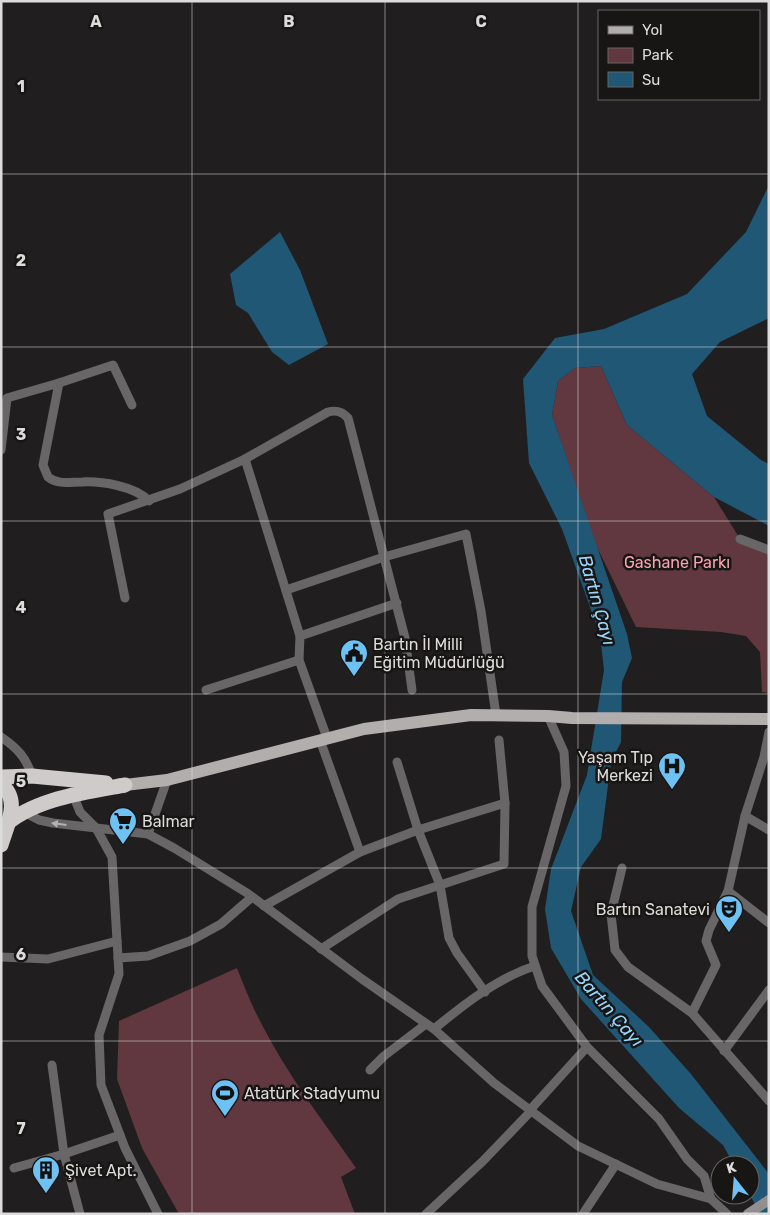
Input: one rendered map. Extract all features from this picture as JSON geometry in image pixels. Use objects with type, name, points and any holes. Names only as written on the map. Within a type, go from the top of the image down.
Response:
[{"type":"highway","points":[[1,777],[32,776],[79,793]]},
{"type":"highway","points":[[1,784],[18,808]]},
{"type":"highway","points":[[1,845],[4,826],[18,808],[79,793],[125,785]]},
{"type":"main road","points":[[125,785],[167,780],[364,729],[471,715],[572,718],[769,719]]},
{"type":"main road","points":[[748,1214],[769,1200]]},
{"type":"street","points":[[1,450],[7,398],[113,365],[132,405]]},
{"type":"street","points":[[59,383],[44,465],[48,477],[58,483],[97,482],[129,489],[137,491],[149,501]]},
{"type":"street","points":[[125,598],[108,514],[180,489],[245,459],[328,412],[342,412],[348,418],[397,603],[405,638],[412,690]]},
{"type":"street","points":[[245,459],[300,636],[299,660],[360,852]]},
{"type":"street","points":[[286,590],[384,556],[466,534],[482,611],[496,715]]},
{"type":"street","points":[[740,539],[769,550]]},
{"type":"street","points":[[300,636],[397,603]]},
{"type":"street","points":[[206,690],[299,660]]},
{"type":"street","points":[[548,716],[564,752],[566,786],[532,908],[532,956],[535,966],[542,986],[587,1047],[659,1120],[687,1159],[704,1176],[710,1196]]},
{"type":"street","points":[[692,1013],[716,964],[706,941],[708,930],[728,891],[745,816],[764,757],[769,732]]},
{"type":"street","points":[[1,737],[20,752],[32,776]]},
{"type":"street","points":[[321,949],[398,899],[504,864],[505,803],[499,740]]},
{"type":"street","points":[[397,762],[418,830],[440,885],[449,938],[457,953],[485,992]]},
{"type":"street","points":[[148,834],[167,780]]},
{"type":"street","points":[[79,793],[80,812],[96,828],[112,857],[119,974],[99,1035],[102,1085],[125,1148],[158,1214]]},
{"type":"street","points":[[264,906],[360,852],[418,830],[505,803]]},
{"type":"street","points":[[18,808],[39,820],[53,823],[148,834],[174,848],[252,897],[321,949],[430,1026],[494,1083],[578,1146],[657,1184],[710,1199]]},
{"type":"street","points":[[745,816],[769,830]]},
{"type":"street","points":[[622,868],[611,914],[615,950],[628,967],[692,1013],[769,1101]]},
{"type":"street","points":[[728,891],[769,923]]},
{"type":"street","points":[[118,958],[148,956],[190,940],[221,924],[252,897]]},
{"type":"street","points":[[1,957],[48,959],[117,941]]},
{"type":"street","points":[[370,1070],[384,1056],[430,1026],[520,970],[535,966]]},
{"type":"street","points":[[724,1051],[769,990]]},
{"type":"street","points":[[426,1214],[483,1161],[531,1111],[587,1047]]},
{"type":"street","points":[[52,1065],[64,1154],[80,1214]]},
{"type":"street","points":[[14,1168],[120,1135]]},
{"type":"street","points":[[583,1214],[616,1164]]},
{"type":"street","points":[[717,1205],[727,1214]]},
{"type":"green space","name":"Gashane Parkı","points":[[601,366],[627,425],[714,497],[740,539],[769,550],[769,693],[762,692],[760,652],[746,636],[721,632],[636,627],[595,543],[552,415],[558,381],[575,368]]},
{"type":"green space","name":"Atatürk Stadyumu","points":[[237,968],[257,1015],[281,1059],[356,1168],[341,1177],[355,1214],[179,1214],[142,1148],[117,1079],[119,1021]]},
{"type":"water","name":"Bartın Çayı","points":[[769,185],[769,318],[720,342],[692,374],[707,416],[761,460],[769,464],[769,526],[714,497],[627,425],[601,366],[575,368],[558,381],[552,415],[627,634],[632,658],[622,682],[621,742],[611,762],[601,839],[581,867],[571,911],[593,975],[649,1027],[691,1074],[754,1155],[728,1155],[723,1145],[679,1108],[581,999],[551,948],[545,909],[551,869],[587,775],[604,670],[600,635],[562,529],[529,463],[523,379],[555,338],[604,329],[687,294],[746,232]]},
{"type":"water","points":[[280,232],[300,270],[328,344],[289,365],[272,352],[248,313],[236,305],[230,274]]},
{"type":"water","points":[[760,1162],[769,1174],[769,1214],[760,1214],[755,1205],[760,1205]]},
{"type":"place","name":"Bartın İl Milli Eğitim Müdürlüğü","points":[[354,677]]},
{"type":"place","name":"Yaşam Tıp Merkezi","points":[[672,790]]},
{"type":"place","name":"Balmar","points":[[123,845]]},
{"type":"place","name":"Bartın Sanatevi","points":[[729,933]]},
{"type":"place","name":"Atatürk Stadyumu","points":[[225,1117]]},
{"type":"place","name":"Şivet Apt.","points":[[46,1194]]}]
